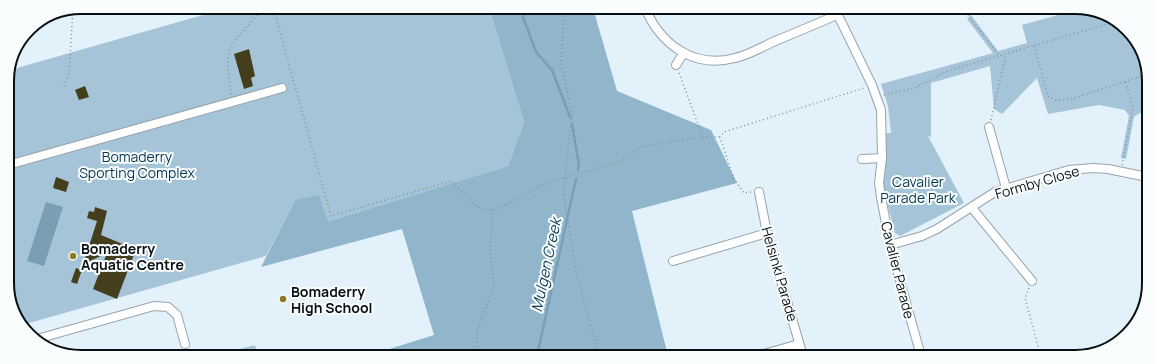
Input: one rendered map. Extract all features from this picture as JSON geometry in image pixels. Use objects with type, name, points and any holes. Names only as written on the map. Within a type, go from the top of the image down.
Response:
[{"type":"street","points":[[648,14],[655,28],[668,43],[683,54],[698,59],[715,61],[735,58],[832,14]]},
{"type":"street","name":"Cavalier Parade","points":[[837,14],[872,85],[881,110],[882,158],[879,183],[890,245],[919,350]]},
{"type":"street","points":[[676,65],[683,54]]},
{"type":"street","points":[[14,163],[282,88]]},
{"type":"street","points":[[989,127],[1006,188]]},
{"type":"street","points":[[862,159],[882,158]]},
{"type":"street","name":"Formby Close","points":[[890,245],[922,236],[938,229],[972,208],[986,197],[1006,188],[1069,170],[1093,168],[1121,171],[1142,176]]},
{"type":"street","name":"Helsinki Parade","points":[[759,192],[768,233],[801,350]]},
{"type":"street","points":[[972,208],[1032,281]]},
{"type":"street","points":[[673,261],[768,233]]},
{"type":"street","points":[[42,337],[154,306],[168,307],[177,315],[185,344]]},
{"type":"street","points":[[778,350],[799,344]]},
{"type":"path","points":[[232,102],[228,54],[231,46],[258,14]]},
{"type":"path","points":[[275,14],[332,216],[451,181],[474,204],[485,211],[493,210],[500,208],[542,185],[620,161],[641,147],[702,137],[720,137]]},
{"type":"path","points":[[564,14],[561,64],[572,113],[564,198],[567,215]]},
{"type":"path","points":[[967,14],[999,56]]},
{"type":"path","points":[[64,86],[69,74],[72,15]]},
{"type":"path","points":[[876,97],[915,88],[947,71],[1109,23]]},
{"type":"path","points":[[1034,46],[1048,96],[1056,100],[1072,99],[1142,76]]},
{"type":"path","points":[[989,127],[1006,54]]},
{"type":"path","points":[[676,65],[702,137]]},
{"type":"path","points":[[1121,171],[1133,108],[1125,81]]},
{"type":"path","points":[[720,137],[724,132],[872,85]]},
{"type":"path","points":[[720,137],[734,179],[738,186],[744,193],[759,192]]},
{"type":"path","points":[[477,350],[477,332],[494,284],[490,249],[493,210]]},
{"type":"path","points":[[568,223],[576,273],[598,350]]},
{"type":"path","points":[[1032,281],[1025,298],[1039,350]]},
{"type":"green space","name":"Bomaderry Sporting Complex","points":[[206,14],[491,14],[524,122],[508,166],[328,223],[295,200],[266,256],[28,323],[21,313],[15,296],[14,283],[14,77],[15,68]]},
{"type":"green space","name":"Cavalier Parade Park","points":[[1062,14],[1092,16],[1112,25],[1131,44],[1141,68],[1142,113],[1134,117],[1126,159],[1121,158],[1129,116],[1125,110],[1099,105],[1048,114],[1037,78],[1002,114],[994,109],[990,66],[931,83],[931,137],[928,136],[964,203],[900,236],[895,233],[882,183],[885,133],[891,133],[888,106],[881,84],[993,53],[967,19],[971,15],[998,51],[1027,43],[1022,25]]},
{"type":"green space","points":[[255,345],[256,350],[236,350]]},
{"type":"shaded area","points":[[491,14],[595,14],[617,91],[711,130],[737,183],[632,211],[667,350],[386,350],[434,335],[402,229],[261,267],[295,200],[319,195],[328,222],[508,166],[524,122]]},
{"type":"shaded area","points":[[46,202],[63,207],[44,266],[27,261]]},
{"type":"building","points":[[249,49],[255,76],[251,78],[253,86],[244,89],[234,54]]},
{"type":"building","points":[[85,86],[89,97],[79,100],[75,90]]},
{"type":"building","points":[[56,177],[69,182],[66,192],[53,188]]},
{"type":"building","points":[[95,207],[107,211],[101,235],[125,245],[124,247],[135,252],[117,299],[93,289],[107,253],[90,261],[85,259],[97,221],[87,218],[89,211],[94,212]]},
{"type":"building","points":[[76,268],[82,270],[77,284],[71,282]]},
{"type":"waterway","name":"Mulgen Creek","points":[[523,14],[523,17],[536,52],[552,70],[570,117]]},
{"type":"waterway","name":"Mulgen Creek","points":[[572,124],[579,165],[578,170]]},
{"type":"waterway","name":"Mulgen Creek","points":[[538,350],[576,179]]},
{"type":"place","name":"Bomaderry Aquatic Centre","points":[[73,256]]},
{"type":"place","name":"Bomaderry High School","points":[[283,299]]}]
